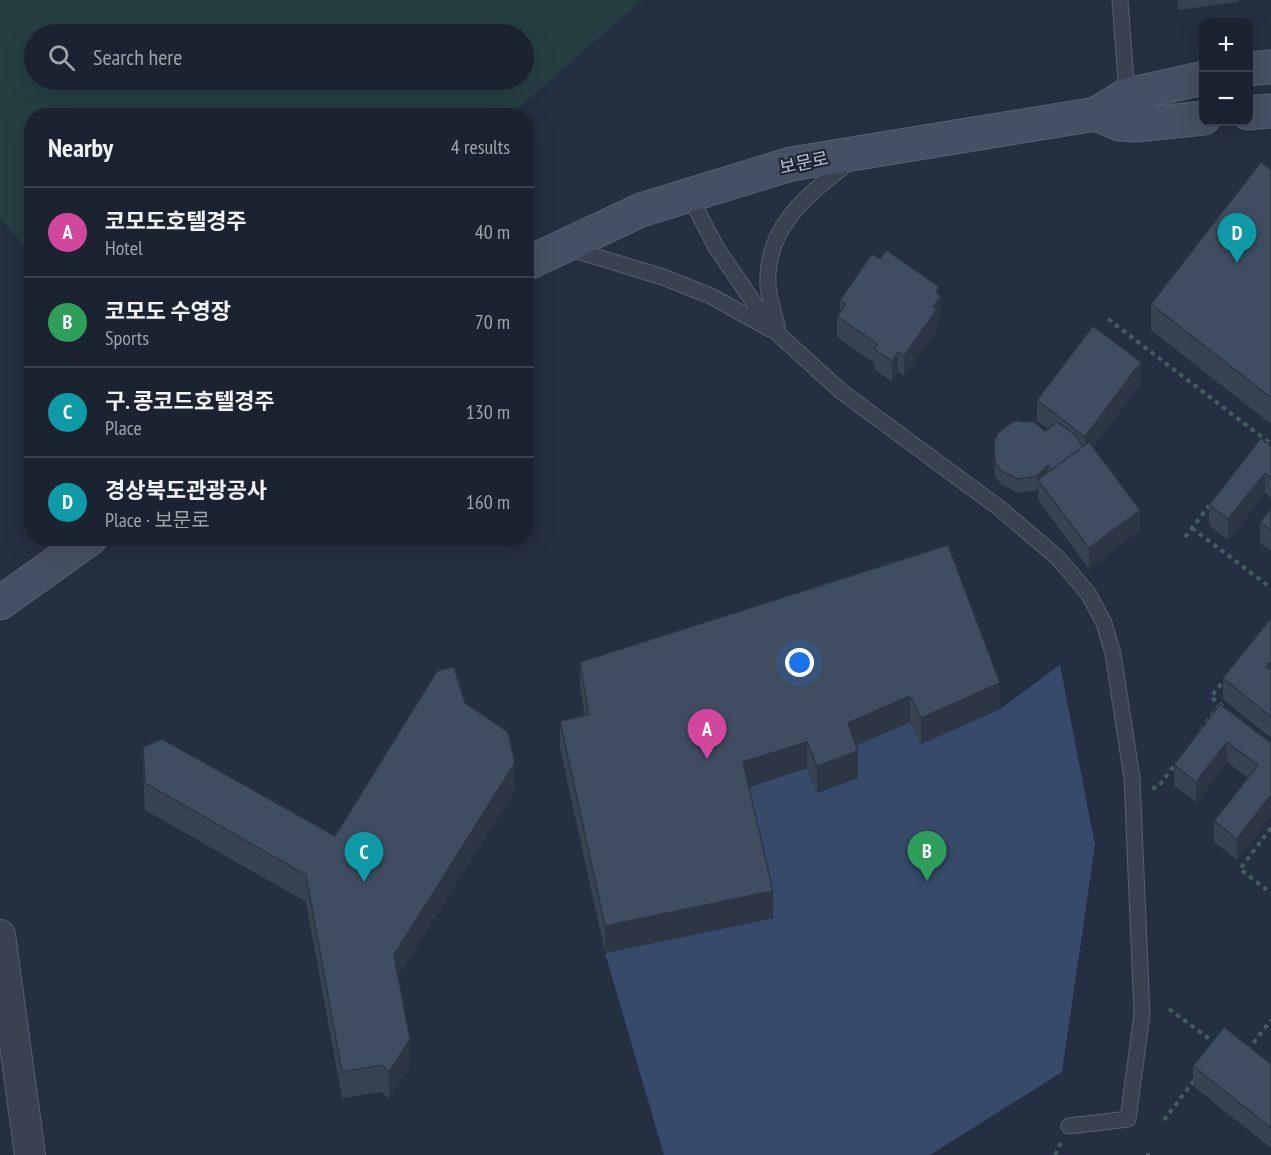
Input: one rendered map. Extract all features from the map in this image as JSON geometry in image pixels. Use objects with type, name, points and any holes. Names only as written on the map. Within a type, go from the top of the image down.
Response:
[{"type":"street","points":[[1253,69],[1271,67]]},
{"type":"street","name":"보문로","points":[[534,260],[641,210],[791,164],[1096,114],[1127,95],[1199,79]]},
{"type":"street","points":[[1253,113],[1271,111]]},
{"type":"street","name":"보문로","points":[[1096,114],[1119,124],[1136,125],[1199,118]]},
{"type":"street","points":[[0,603],[80,546]]},
{"type":"street","points":[[0,935],[30,1155]]},
{"type":"lane","points":[[1120,0],[1127,95]]},
{"type":"lane","points":[[778,334],[768,285],[770,260],[780,231],[801,201],[862,152]]},
{"type":"lane","points":[[689,195],[716,248],[778,334],[842,392],[998,507],[1057,557],[1088,593],[1104,623],[1113,654],[1132,778],[1142,1014],[1128,1119],[1069,1126]]},
{"type":"lane","points":[[562,247],[663,277],[711,296],[778,334]]},
{"type":"path","points":[[1108,320],[1271,444]]},
{"type":"path","points":[[1256,447],[1263,438]]},
{"type":"path","points":[[1185,537],[1213,501]]},
{"type":"path","points":[[1192,528],[1271,588]]},
{"type":"path","points":[[1228,711],[1211,698],[1231,671]]},
{"type":"path","points":[[1199,732],[1220,704]]},
{"type":"path","points":[[1149,789],[1158,787],[1179,759]]},
{"type":"path","points":[[1271,828],[1240,869],[1271,893]]},
{"type":"path","points":[[1169,1009],[1221,1047]]},
{"type":"path","points":[[1240,1048],[1246,1053],[1271,1020]]},
{"type":"path","points":[[1164,1120],[1199,1074]]},
{"type":"green space","points":[[0,0],[642,0],[518,108],[24,108],[24,245],[0,219]]},
{"type":"water","points":[[1060,665],[1095,845],[1062,1072],[930,1155],[664,1155],[605,953],[773,918],[743,789],[807,768],[817,793],[858,778],[848,749],[910,722],[921,744],[1000,709]]},
{"type":"building","points":[[1261,162],[1271,170],[1271,398],[1151,304]]},
{"type":"building","points":[[886,250],[939,287],[936,292],[941,296],[933,307],[937,309],[904,356],[898,352],[892,361],[874,349],[877,344],[837,316],[846,304],[840,300],[872,254],[880,259]]},
{"type":"building","points":[[1093,326],[1141,362],[1085,437],[1037,400]]},
{"type":"building","points":[[1014,421],[1034,422],[1045,431],[1057,422],[1075,435],[1083,447],[1052,470],[1048,465],[1037,476],[1018,479],[1001,471],[995,462],[994,442],[998,433]]},
{"type":"building","points":[[1261,438],[1271,446],[1271,478],[1265,473],[1228,519],[1209,505]]},
{"type":"building","points":[[1089,442],[1140,510],[1089,548],[1038,480]]},
{"type":"building","points":[[1271,509],[1271,531],[1260,522]]},
{"type":"building","points":[[948,545],[1000,683],[921,718],[910,696],[848,723],[858,751],[817,766],[807,742],[743,762],[773,891],[605,926],[560,721],[589,715],[580,662]]},
{"type":"building","points":[[1271,618],[1271,661],[1266,667],[1271,670],[1271,717],[1223,678]]},
{"type":"building","points":[[454,667],[465,703],[508,732],[515,763],[394,955],[410,1039],[389,1072],[381,1065],[342,1072],[306,875],[145,783],[143,747],[162,739],[335,836],[437,671]]},
{"type":"building","points":[[1220,704],[1271,743],[1271,795],[1237,839],[1214,821],[1258,765],[1227,742],[1196,782],[1174,765]]},
{"type":"building","points":[[1224,1027],[1271,1064],[1271,1128],[1193,1066]]},
{"type":"place","name":"경상북도관광공사","points":[[1237,263]]},
{"type":"place","name":"코모도호텔경주","points":[[707,759]]},
{"type":"place","name":"코모도 수영장","points":[[927,881]]},
{"type":"place","name":"구. 콩코드호텔경주","points":[[364,882]]}]
